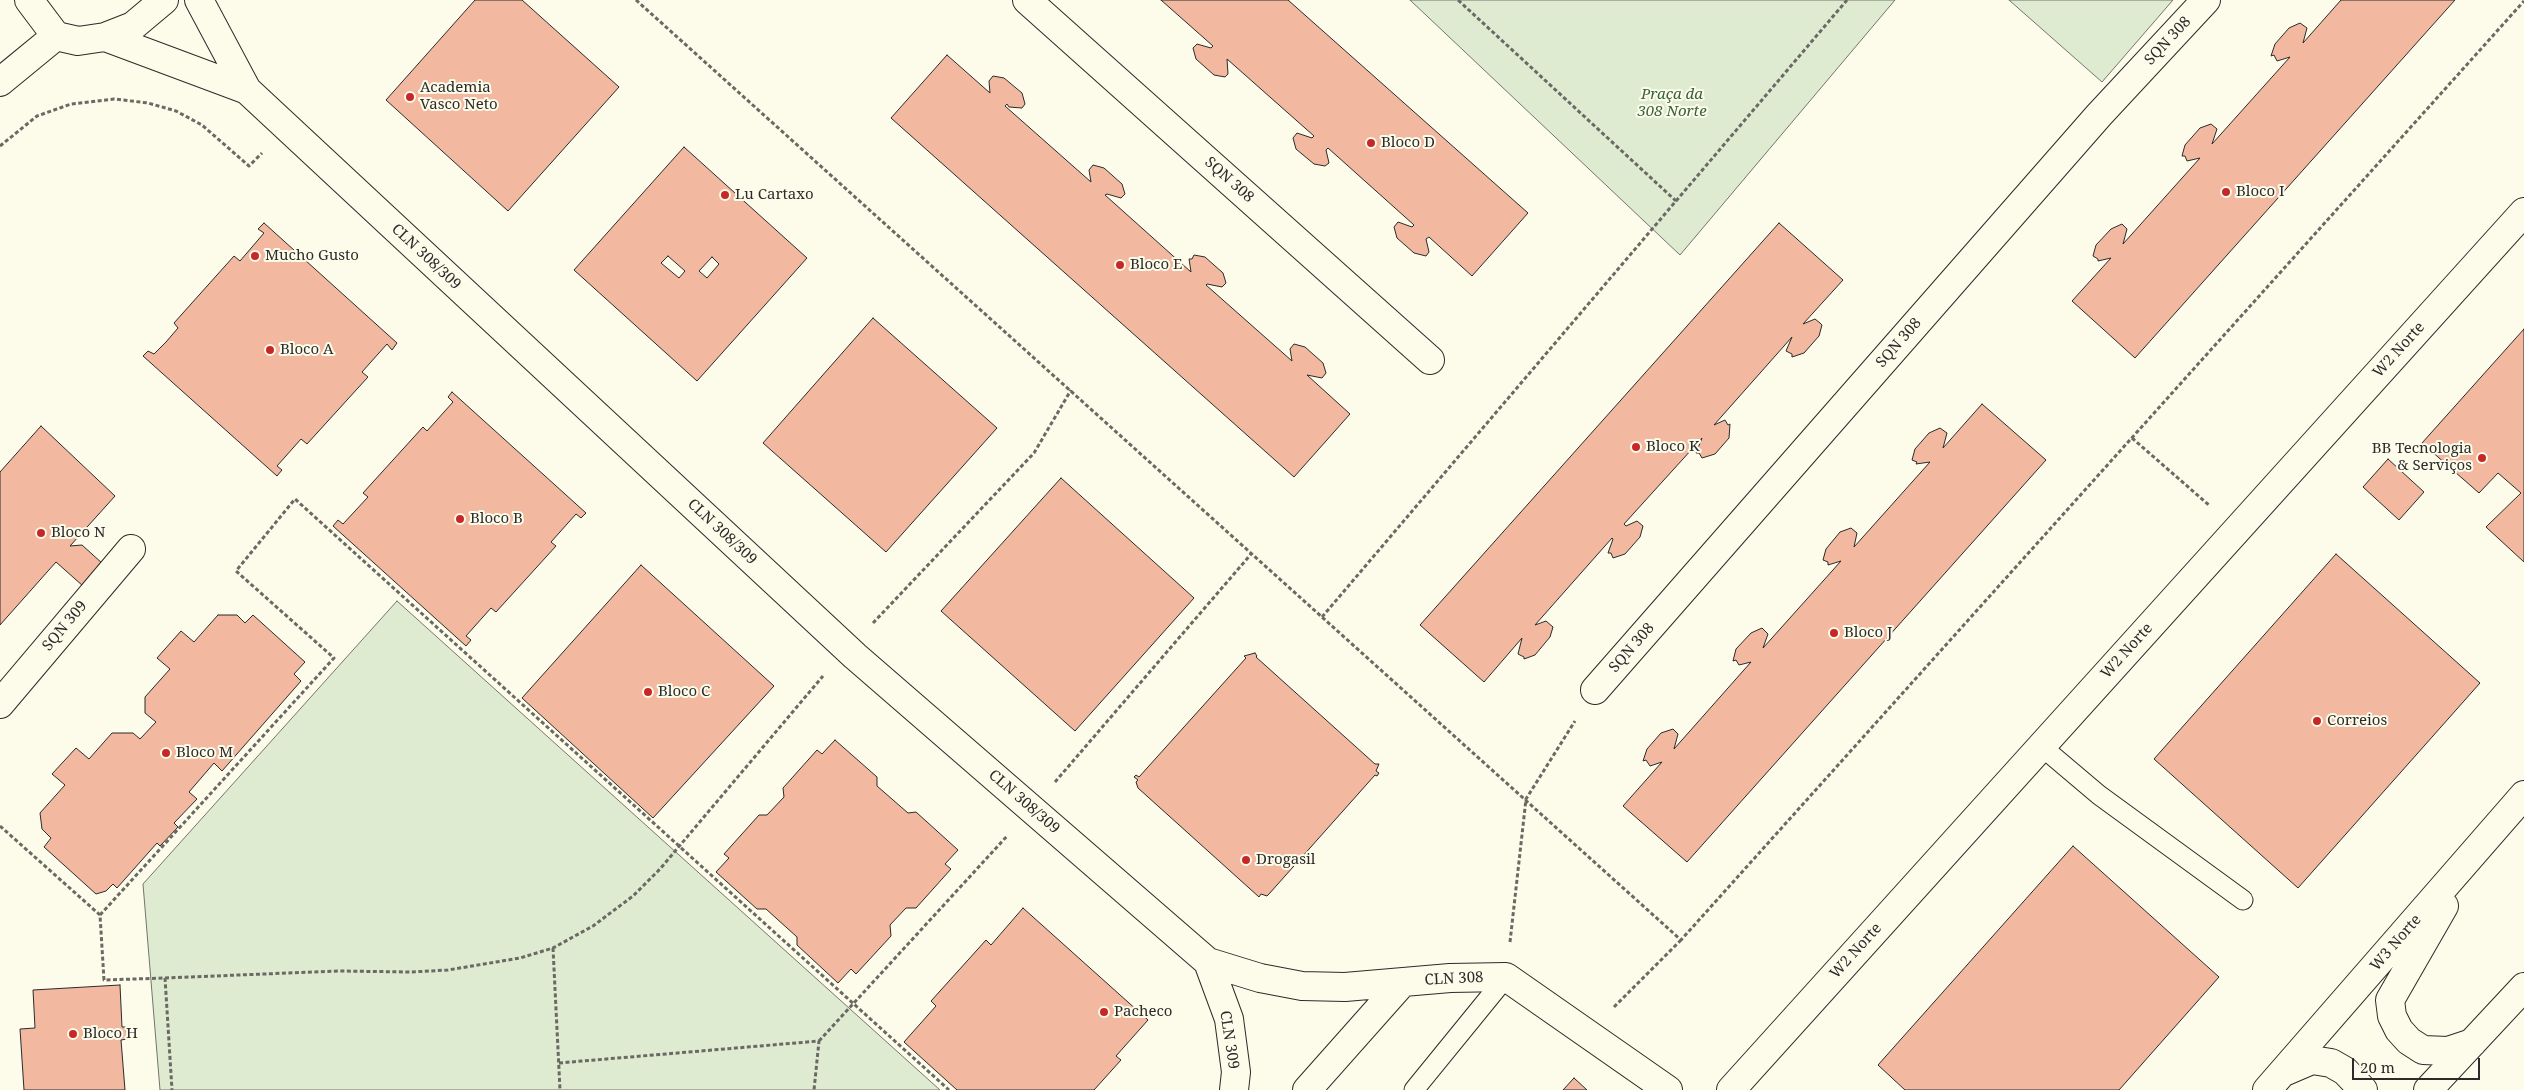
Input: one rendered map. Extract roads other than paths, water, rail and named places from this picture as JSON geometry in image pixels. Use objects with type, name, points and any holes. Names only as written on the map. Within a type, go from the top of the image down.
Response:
[{"type":"street","points":[[29,0],[56,36],[78,41],[105,37],[133,26],[164,0]]},
{"type":"street","name":"CLN 308/309","points":[[199,0],[247,90],[846,648],[1208,962]]},
{"type":"street","name":"SQN 308","points":[[1027,0],[1430,360]]},
{"type":"street","name":"SQN 308","points":[[1595,690],[2099,115],[2206,0]]},
{"type":"street","points":[[0,82],[56,36]]},
{"type":"street","name":"CLN 308/309","points":[[105,37],[247,90]]},
{"type":"street","name":"W2 Norte","points":[[1731,1090],[2524,212]]},
{"type":"street","name":"SQN 309","points":[[0,704],[131,549]]},
{"type":"street","name":"W3 Norte","points":[[2275,1081],[2524,795]]},
{"type":"street","points":[[2472,854],[2390,1000],[2392,1016],[2399,1030],[2409,1041],[2423,1050],[2448,1051],[2472,1043]]},
{"type":"street","name":"CLN 308","points":[[1208,962],[1260,978],[1302,986],[1346,987],[1450,978],[1506,978],[1668,1090]]},
{"type":"street","name":"CLN 309","points":[[1208,962],[1229,1019],[1236,1072],[1234,1090]]},
{"type":"street","points":[[1307,1090],[1402,983]]},
{"type":"street","points":[[2428,1090],[2524,987]]},
{"type":"street","points":[[2275,1081],[2312,1060],[2331,1063],[2345,1071],[2363,1090]]},
{"type":"lane","points":[[2041,746],[2099,795],[2243,900]]},
{"type":"lane","points":[[1414,1090],[1506,978]]},
{"type":"place","name":"Academia Vasco Neto","points":[[410,97]]},
{"type":"place","name":"Bloco D","points":[[1371,143]]},
{"type":"place","name":"Bloco I","points":[[2226,192]]},
{"type":"place","name":"Lu Cartaxo","points":[[725,195]]},
{"type":"place","name":"Mucho Gusto","points":[[255,256]]},
{"type":"place","name":"Bloco E","points":[[1120,265]]},
{"type":"place","name":"Bloco A","points":[[270,350]]},
{"type":"place","name":"Bloco K","points":[[1636,447]]},
{"type":"place","name":"BB Tecnologia & Serviços","points":[[2482,458]]},
{"type":"place","name":"Bloco B","points":[[460,519]]},
{"type":"place","name":"Bloco N","points":[[41,533]]},
{"type":"place","name":"Bloco J","points":[[1834,633]]},
{"type":"place","name":"Bloco C","points":[[648,692]]},
{"type":"place","name":"Correios","points":[[2317,721]]},
{"type":"place","name":"Bloco M","points":[[166,753]]},
{"type":"place","name":"Drogasil","points":[[1246,860]]},
{"type":"place","name":"Pacheco","points":[[1104,1012]]},
{"type":"place","name":"Bloco H","points":[[73,1034]]},
{"type":"park label","name":"Praça da 308 Norte","points":[[1672,104]]}]
